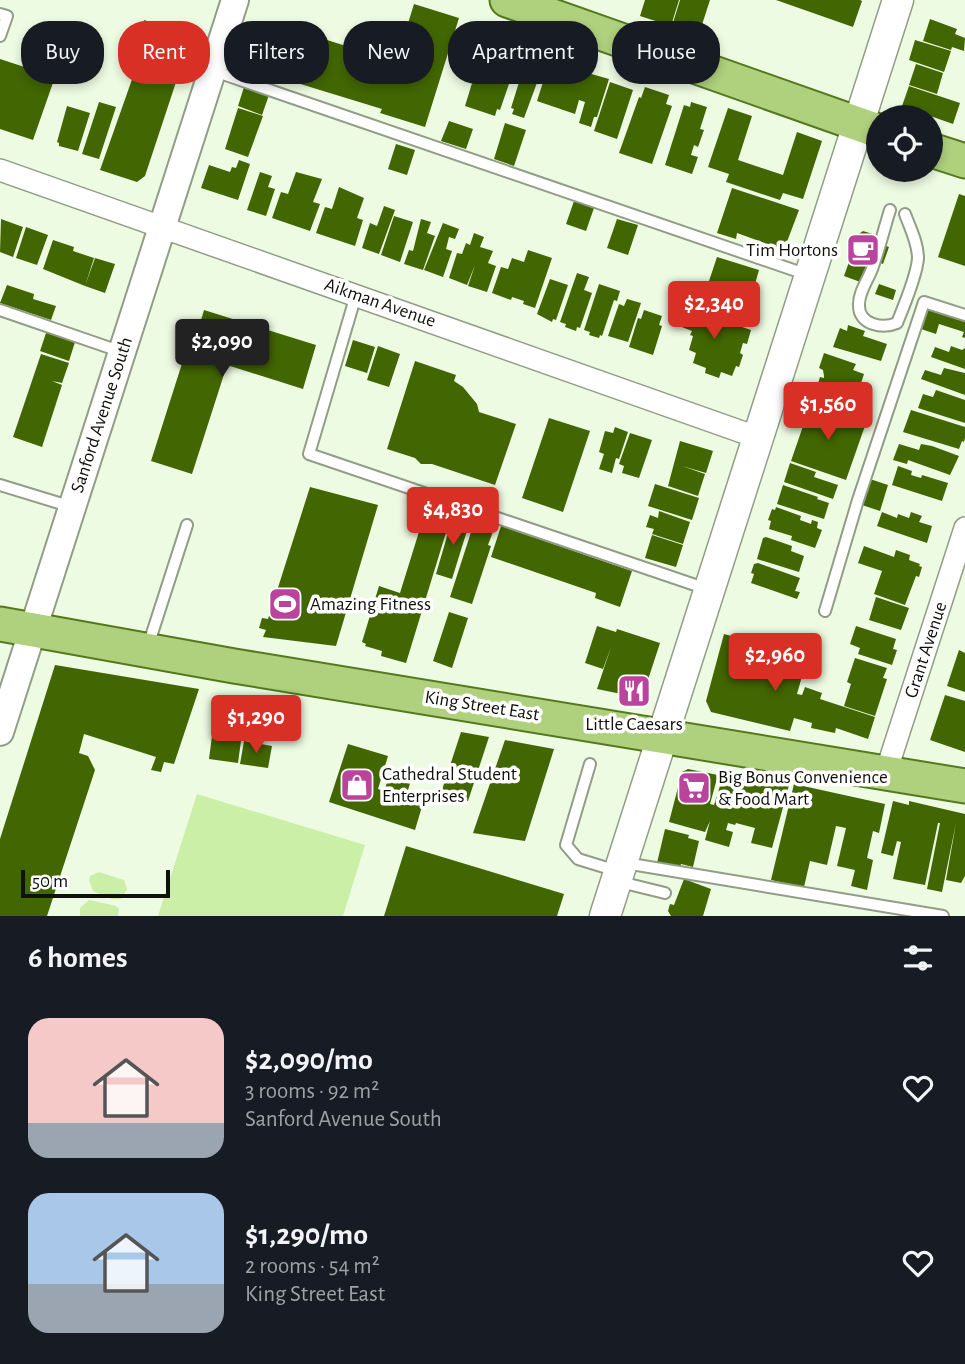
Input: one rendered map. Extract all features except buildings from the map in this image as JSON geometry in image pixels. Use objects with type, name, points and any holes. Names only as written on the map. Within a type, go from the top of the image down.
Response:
[{"type":"main road","points":[[507,0],[866,126]]},
{"type":"main road","points":[[873,105],[898,0]]},
{"type":"main road","points":[[605,916],[811,275],[866,132]]},
{"type":"main road","points":[[943,154],[965,161]]},
{"type":"main road","name":"King Street East","points":[[0,624],[965,786]]},
{"type":"street","name":"Sanford Avenue South","points":[[0,732],[235,0]]},
{"type":"street","name":"Aikman Avenue","points":[[0,170],[760,438]]},
{"type":"street","name":"Grant Avenue","points":[[886,772],[961,552],[965,528]]},
{"type":"lane","points":[[0,14],[7,16],[0,36]]},
{"type":"lane","points":[[211,69],[811,275]]},
{"type":"lane","points":[[890,210],[872,272],[858,302],[865,319],[879,326],[897,323],[916,267],[918,257],[905,214]]},
{"type":"lane","points":[[356,295],[310,454],[709,590]]},
{"type":"lane","points":[[825,611],[858,500],[924,302],[965,315]]},
{"type":"lane","points":[[0,310],[122,352]]},
{"type":"lane","points":[[0,485],[72,508]]},
{"type":"lane","points":[[147,650],[187,525]]},
{"type":"lane","points":[[590,765],[566,845],[578,859],[619,872],[664,893]]},
{"type":"lane","points":[[619,872],[943,916]]},
{"type":"green space","points":[[197,794],[365,845],[343,916],[158,916]]},
{"type":"green space","points":[[99,872],[124,880],[127,889],[121,899],[112,899],[93,891],[90,876]]},
{"type":"green space","points":[[89,900],[116,906],[119,909],[118,916],[80,916],[80,908]]},
{"type":"place","name":"Tim Hortons","points":[[863,250]]},
{"type":"place","name":"Amazing Fitness","points":[[285,604]]},
{"type":"place","name":"Little Caesars","points":[[634,691]]},
{"type":"place","name":"Cathedral Student Enterprises","points":[[357,785]]},
{"type":"place","name":"Big Bonus Convenience & Food Mart","points":[[694,788]]}]
